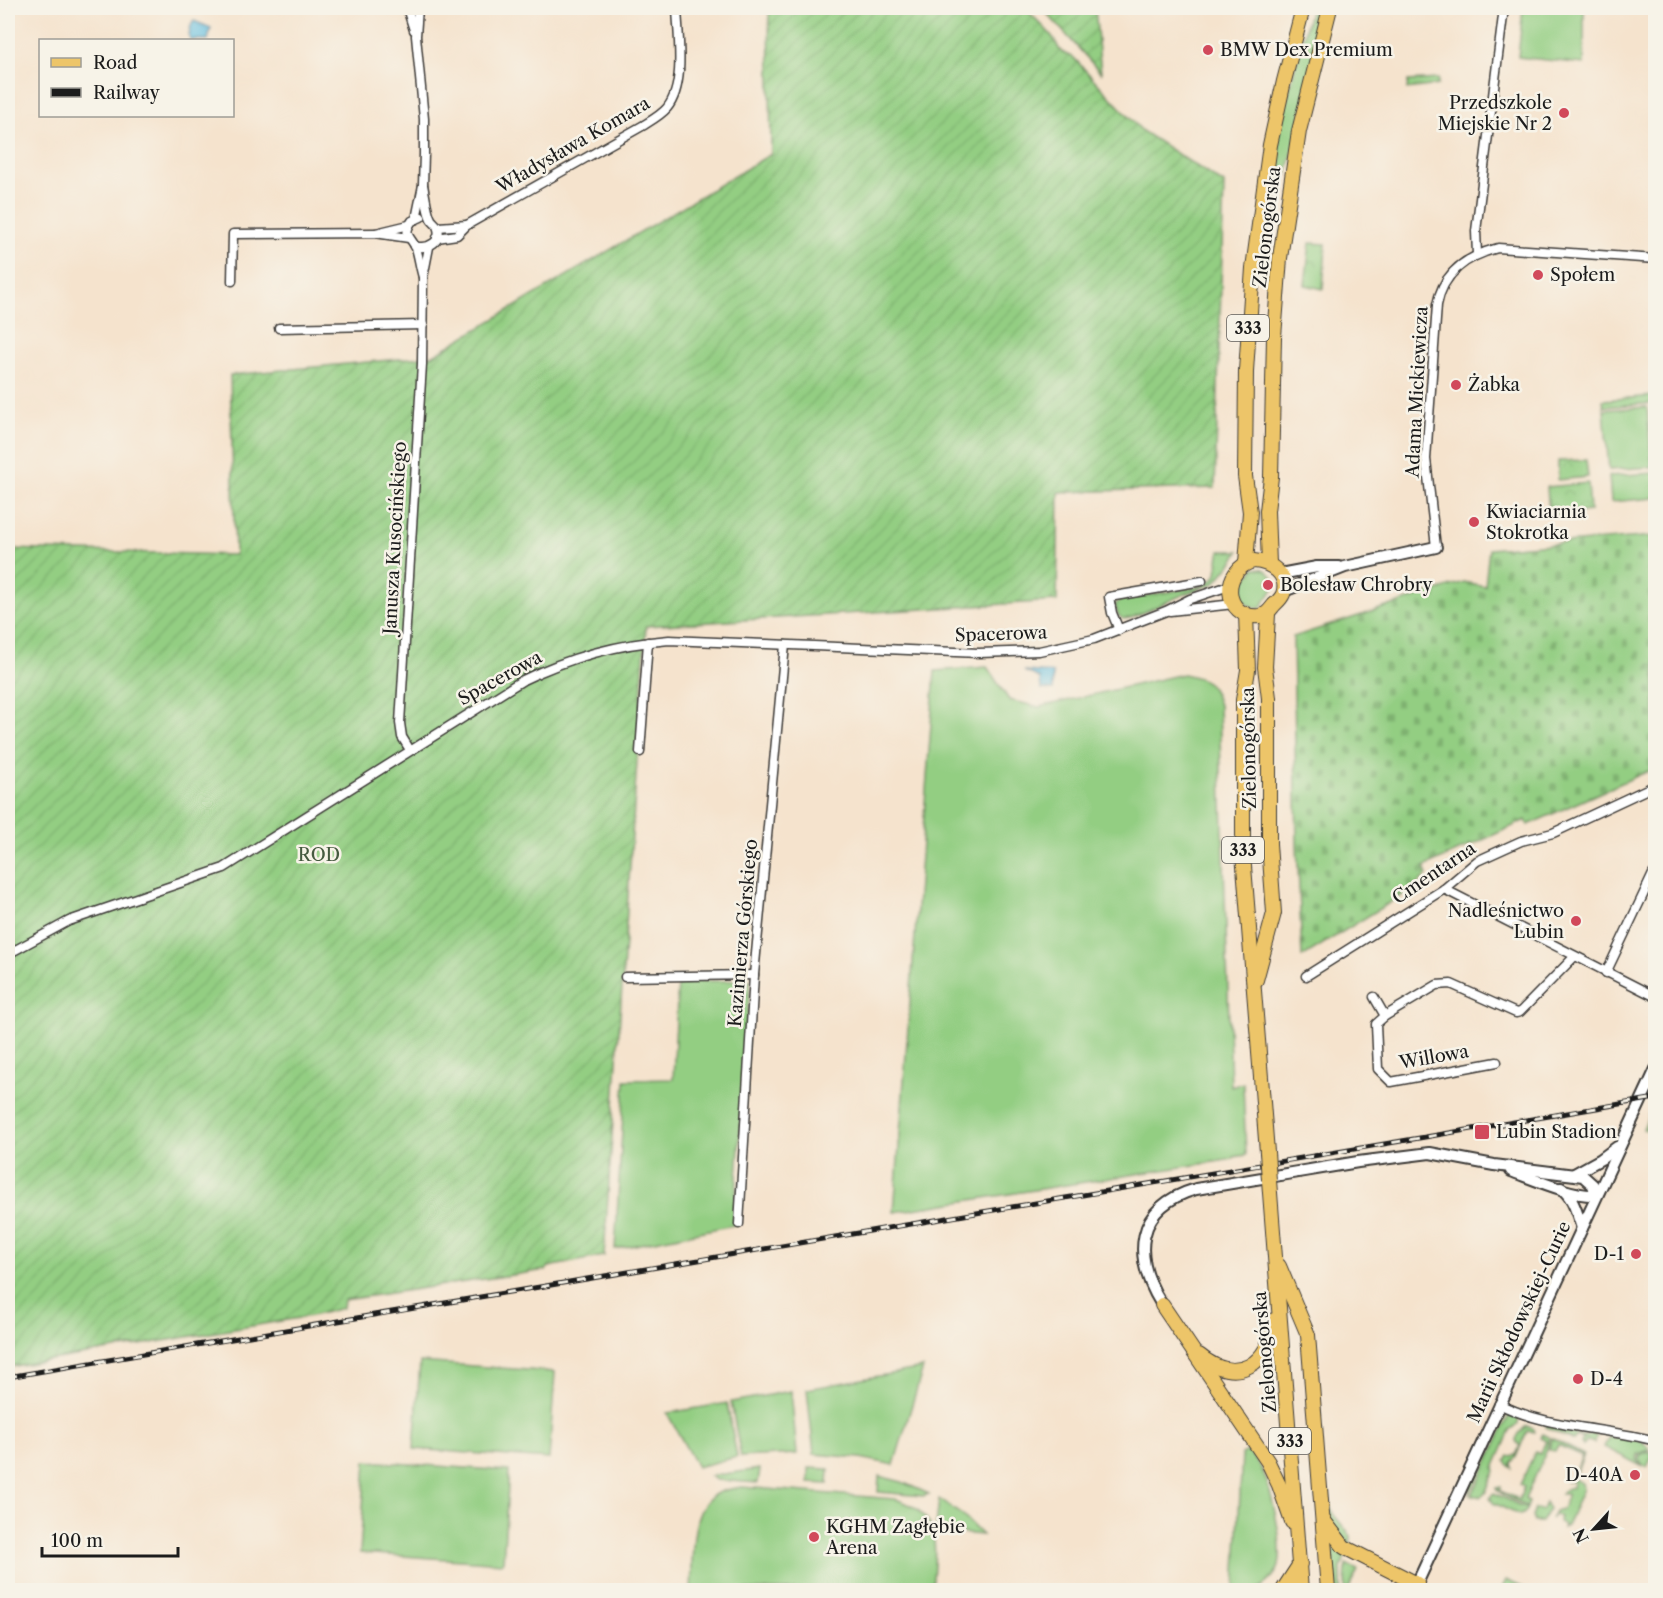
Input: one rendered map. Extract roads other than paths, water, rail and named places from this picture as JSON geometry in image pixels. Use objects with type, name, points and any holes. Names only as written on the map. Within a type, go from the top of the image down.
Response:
[{"type":"main road","name":"Zielonogórska","points":[[1246,563],[1250,512],[1245,476],[1246,371],[1254,254],[1262,190],[1274,126],[1303,8]]},
{"type":"main road","name":"Zielonogórska","points":[[1269,564],[1267,511],[1271,477],[1274,337],[1280,258],[1289,187],[1301,122],[1330,8]]},
{"type":"main road","points":[[1262,561],[1269,564],[1280,574],[1284,591],[1268,614],[1260,616],[1246,614],[1234,604],[1229,586],[1233,576],[1246,563],[1262,561]]},
{"type":"main road","name":"Zielonogórska","points":[[1246,614],[1248,670],[1243,700],[1243,844],[1301,1590]]},
{"type":"main road","name":"Zielonogórska","points":[[1254,988],[1274,913],[1269,844],[1269,698],[1265,667],[1268,614]]},
{"type":"main road","name":"Zielonogórska","points":[[1274,1254],[1308,1335],[1328,1590]]},
{"type":"main road","points":[[1192,1348],[1207,1361],[1222,1369],[1237,1370],[1255,1362],[1266,1350],[1273,1332],[1277,1282]]},
{"type":"main road","points":[[1162,1305],[1266,1460],[1277,1481],[1298,1538]]},
{"type":"main road","points":[[1323,1521],[1344,1547],[1415,1587]]},
{"type":"main road","points":[[1283,1590],[1300,1564]]},
{"type":"street","points":[[407,8],[416,36]]},
{"type":"street","points":[[418,8],[416,36],[424,119],[423,185],[431,219],[438,227],[437,238],[429,247],[423,278]]},
{"type":"street","name":"Władysława Komara","points":[[437,238],[457,235],[467,225],[644,125],[665,110],[676,92],[679,73],[677,8]]},
{"type":"street","points":[[1477,254],[1476,231],[1504,8]]},
{"type":"street","points":[[409,238],[423,185]]},
{"type":"street","points":[[375,233],[423,217],[431,219]]},
{"type":"street","points":[[438,227],[467,225]]},
{"type":"street","points":[[232,281],[233,234],[375,233],[409,238],[416,246],[423,278]]},
{"type":"street","points":[[416,246],[429,247]]},
{"type":"street","name":"Adama Mickiewicza","points":[[1436,547],[1426,459],[1437,305],[1443,285],[1450,273],[1477,254],[1498,248],[1656,259]]},
{"type":"street","name":"Janusza Kusocińskiego","points":[[410,750],[402,737],[400,723],[423,325],[423,278]]},
{"type":"street","points":[[279,328],[423,325]]},
{"type":"street","points":[[1284,591],[1346,567],[1436,547]]},
{"type":"street","points":[[1280,574],[1317,567],[1346,567]]},
{"type":"street","points":[[1119,630],[1109,597],[1203,581]]},
{"type":"street","name":"Spacerowa","points":[[8,954],[69,921],[224,868],[523,680],[572,659],[617,646],[699,640],[1017,653],[1048,650],[1074,645],[1119,630],[1190,599],[1229,586]]},
{"type":"street","name":"Spacerowa","points":[[1166,611],[1234,604]]},
{"type":"street","points":[[640,752],[648,642]]},
{"type":"street","name":"Kazimierza Górskiego","points":[[739,1224],[754,975],[785,645]]},
{"type":"street","name":"Cmentarna","points":[[1306,976],[1444,889],[1477,861],[1521,841],[1552,833],[1656,785]]},
{"type":"street","points":[[1606,973],[1653,874]]},
{"type":"street","points":[[1444,889],[1656,997]]},
{"type":"street","points":[[1374,997],[1385,1016],[1437,985],[1451,984],[1516,1013],[1520,1012],[1575,957]]},
{"type":"street","points":[[625,977],[754,975]]},
{"type":"street","name":"Willowa","points":[[1385,1016],[1376,1024],[1378,1069],[1391,1082],[1497,1062]]},
{"type":"street","name":"Marii Skłodowskiej-Curie","points":[[1415,1587],[1656,1069]]},
{"type":"street","points":[[1574,1174],[1601,1159],[1621,1144]]},
{"type":"street","points":[[1162,1305],[1145,1271],[1143,1242],[1148,1227],[1157,1213],[1168,1202],[1185,1192],[1241,1180],[1419,1154],[1447,1155],[1494,1165],[1583,1176],[1590,1181],[1596,1195],[1587,1196],[1494,1165]]},
{"type":"street","points":[[1561,1188],[1570,1196],[1581,1228]]},
{"type":"street","points":[[1499,1404],[1523,1416],[1656,1441]]},
{"type":"water","points":[[194,21],[211,28],[208,39],[190,39],[191,25]]},
{"type":"water","points":[[1024,671],[1053,673],[1053,690],[1041,689],[1040,678]]},
{"type":"railway","points":[[8,1377],[1656,1098]]},
{"type":"place","name":"BMW Dex Premium","points":[[1208,50]]},
{"type":"place","name":"Przedszkole Miejskie Nr 2","points":[[1564,113]]},
{"type":"place","name":"Społem","points":[[1538,275]]},
{"type":"place","name":"Żabka","points":[[1456,385]]},
{"type":"place","name":"Kwiaciarnia Stokrotka","points":[[1474,522]]},
{"type":"place","name":"Bolesław Chrobry","points":[[1268,585]]},
{"type":"place","name":"Nadleśnictwo Lubin","points":[[1576,921]]},
{"type":"place","name":"Lubin Stadion","points":[[1482,1132]]},
{"type":"place","name":"D-1","points":[[1636,1254]]},
{"type":"place","name":"D-4","points":[[1578,1379]]},
{"type":"place","name":"D-40A","points":[[1635,1475]]},
{"type":"place","name":"KGHM Zagłębie Arena","points":[[814,1537]]},
{"type":"park label","name":"ROD","points":[[319,855]]}]
